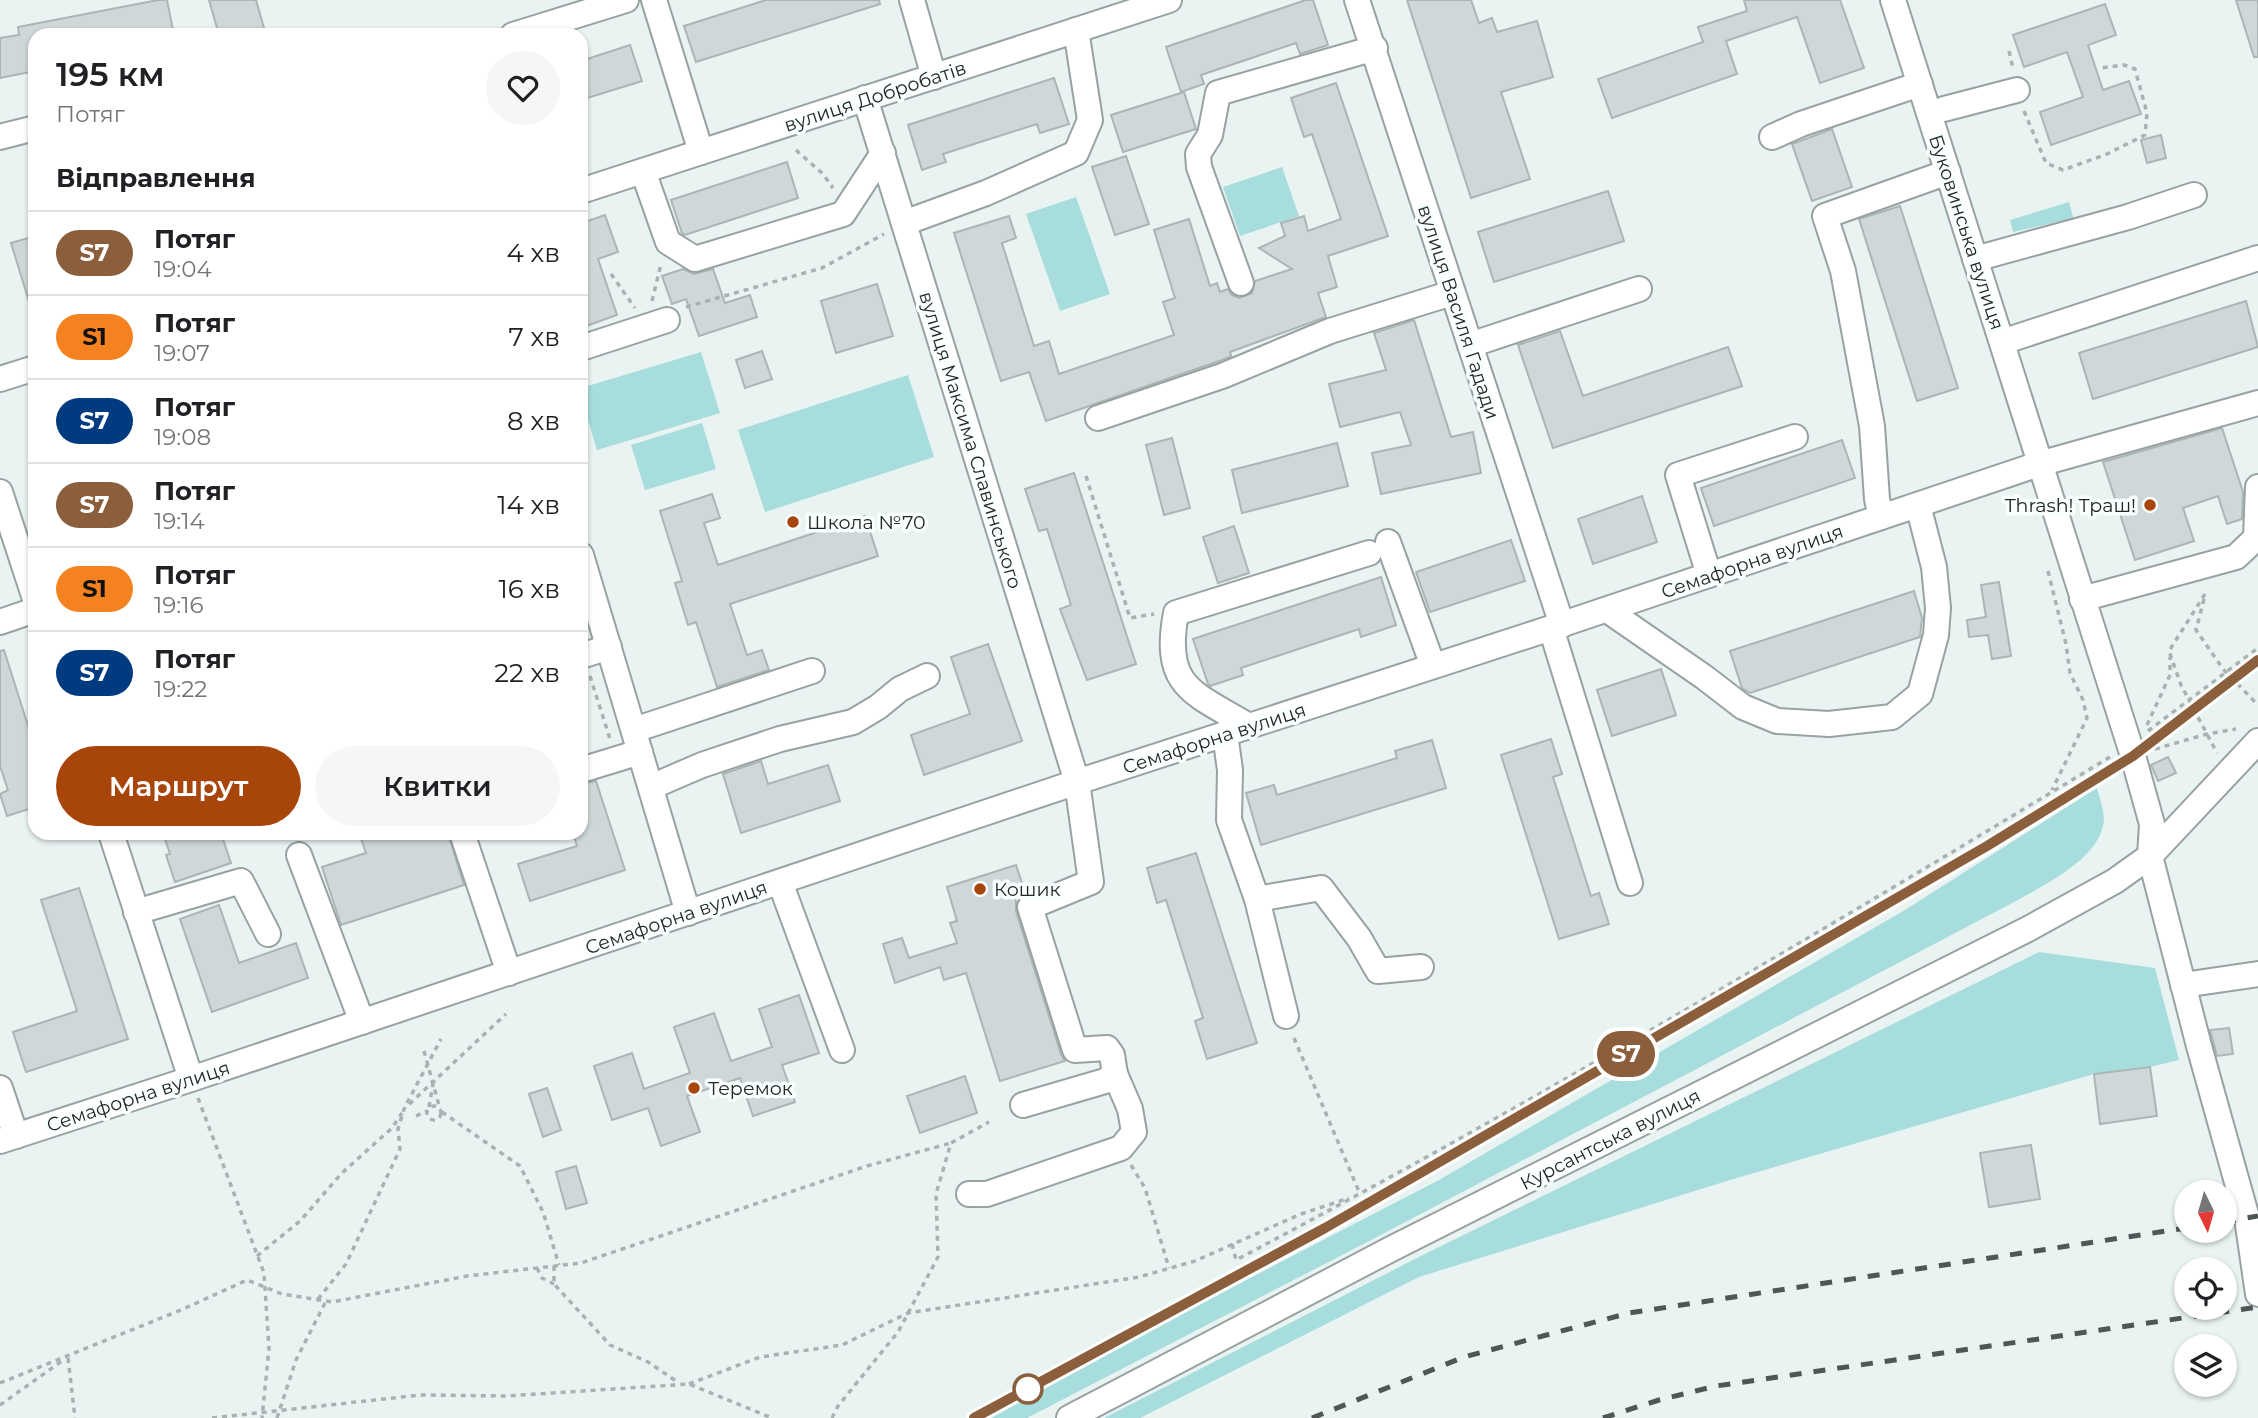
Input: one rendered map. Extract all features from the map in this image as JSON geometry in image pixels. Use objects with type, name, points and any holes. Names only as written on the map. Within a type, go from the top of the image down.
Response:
[{"type":"street","points":[[536,28],[626,0]]},
{"type":"street","points":[[654,0],[701,152]]},
{"type":"street","points":[[912,0],[934,77]]},
{"type":"street","name":"вулиця Добробатів","points":[[588,189],[1169,0]]},
{"type":"street","name":"вулиця Василя Гадади","points":[[1357,0],[1471,345],[1630,883]]},
{"type":"street","name":"Буковинська вулиця","points":[[1893,0],[2039,464]]},
{"type":"street","points":[[904,223],[986,193],[1076,153],[1090,120],[1076,30]]},
{"type":"street","points":[[1241,282],[1199,167],[1198,154],[1210,135],[1218,93],[1375,48]]},
{"type":"street","points":[[1772,137],[1801,124],[1920,84]]},
{"type":"street","points":[[1944,109],[2017,90]]},
{"type":"street","name":"вулиця Максима Славинського","points":[[865,98],[1077,782],[1091,882],[1030,906],[1075,1050],[1107,1048],[1112,1055],[1115,1074]]},
{"type":"street","points":[[0,137],[28,130]]},
{"type":"street","points":[[643,171],[668,242],[695,259],[843,214],[883,153]]},
{"type":"street","points":[[1881,517],[1877,499],[1872,426],[1843,271],[1825,216],[1948,172]]},
{"type":"street","points":[[1975,259],[2128,217],[2194,195]]},
{"type":"street","points":[[2002,342],[2258,258]]},
{"type":"street","points":[[1471,345],[1639,289]]},
{"type":"street","points":[[1098,418],[1222,376],[1330,331],[1452,293]]},
{"type":"street","points":[[588,346],[658,324]]},
{"type":"street","points":[[0,379],[28,370]]},
{"type":"street","name":"Семафорна вулиця","points":[[8,1138],[1077,782],[1606,610],[2039,464],[2258,403]]},
{"type":"street","points":[[1709,575],[1678,475],[1795,438]]},
{"type":"street","points":[[2039,464],[2131,750],[2152,824],[2150,856],[2246,1218],[2258,1294]]},
{"type":"street","points":[[2082,599],[2236,557],[2256,538],[2258,487]]},
{"type":"street","points":[[0,492],[25,535],[28,554]]},
{"type":"street","points":[[1606,610],[1743,707],[1777,721],[1829,724],[1892,717],[1920,694],[1936,635],[1938,608],[1934,567],[1918,505]]},
{"type":"street","points":[[1249,726],[1203,700],[1186,687],[1180,677],[1173,649],[1176,613],[1379,547],[1433,666]]},
{"type":"street","points":[[588,579],[688,913]]},
{"type":"street","points":[[0,622],[28,612]]},
{"type":"street","points":[[588,654],[608,647]]},
{"type":"street","points":[[588,766],[637,741],[811,671]]},
{"type":"street","points":[[651,787],[702,765],[780,740],[853,722],[900,689],[926,676]]},
{"type":"street","points":[[1225,734],[1230,770],[1229,820],[1257,899],[1286,1016]]},
{"type":"street","name":"Курсантська вулиця","points":[[1069,1418],[1393,1248],[2028,929],[2115,881],[2150,856],[2228,774],[2252,735]]},
{"type":"street","points":[[113,840],[191,1079]]},
{"type":"street","points":[[464,840],[509,973]]},
{"type":"street","points":[[299,855],[362,1022]]},
{"type":"street","points":[[136,912],[241,881],[268,934]]},
{"type":"street","points":[[780,882],[842,1050]]},
{"type":"street","points":[[1257,899],[1321,888],[1359,938],[1378,971],[1421,967]]},
{"type":"street","points":[[2183,985],[2258,974]]},
{"type":"street","points":[[969,1194],[987,1194],[1121,1148],[1133,1132],[1130,1108],[1115,1074],[1105,1082],[1023,1105]]},
{"type":"street","points":[[0,1088],[8,1138]]},
{"type":"path","points":[[2017,90],[2046,163],[2063,170],[2107,154],[2145,135],[2147,113],[2135,69],[2124,65],[2100,68]]},
{"type":"path","points":[[796,150],[823,174],[841,200],[843,214]]},
{"type":"path","points":[[658,324],[684,307],[822,268],[904,223]]},
{"type":"path","points":[[658,324],[653,288],[668,242]]},
{"type":"path","points":[[611,274],[658,324]]},
{"type":"path","points":[[1086,476],[1130,618],[1146,614],[1176,613]]},
{"type":"path","points":[[2213,563],[2196,631],[2226,672],[2258,705]]},
{"type":"path","points":[[2048,571],[2066,644],[2070,673],[2083,700],[2087,718],[2051,792]]},
{"type":"path","points":[[2205,594],[2169,651],[2170,675],[2143,735],[2258,648]]},
{"type":"path","points":[[2169,651],[2181,685],[2228,774]]},
{"type":"path","points":[[1232,1244],[1236,1259],[1361,1194],[1664,1023],[2051,792],[2131,750],[2207,734],[2252,735]]},
{"type":"path","points":[[318,1299],[346,1264],[373,1210],[400,1149],[398,1129],[404,1109],[506,1014]]},
{"type":"path","points":[[1286,1016],[1361,1194]]},
{"type":"path","points":[[257,1256],[300,1221],[342,1173],[392,1128],[440,1039]]},
{"type":"path","points":[[424,1051],[433,1082],[441,1110],[435,1120],[429,1118],[428,1109],[433,1082]]},
{"type":"path","points":[[191,1079],[264,1273],[269,1349],[262,1418]]},
{"type":"path","points":[[416,1116],[437,1106],[520,1166],[543,1212],[557,1266],[554,1284]]},
{"type":"path","points":[[0,1383],[68,1357],[247,1280],[282,1294],[332,1302],[467,1276],[582,1263],[867,1166],[951,1143],[989,1122]]},
{"type":"path","points":[[832,1418],[838,1406],[898,1332],[938,1257],[936,1194],[951,1143]]},
{"type":"path","points":[[1121,1148],[1145,1188],[1169,1268]]},
{"type":"path","points":[[212,1418],[420,1395],[507,1396],[689,1384],[760,1357],[842,1345],[908,1313],[1139,1276],[1195,1261],[1301,1214],[1361,1194]]},
{"type":"path","points":[[537,1268],[542,1278],[554,1284],[610,1345],[648,1362],[681,1384]]},
{"type":"path","points":[[278,1418],[296,1360],[326,1300]]},
{"type":"path","points":[[0,1405],[68,1357]]},
{"type":"path","points":[[68,1357],[75,1418]]},
{"type":"path","points":[[689,1384],[772,1418]]},
{"type":"shaded area","points":[[1282,167],[1299,216],[1240,236],[1223,187]]},
{"type":"shaded area","points":[[1076,197],[1110,294],[1060,311],[1026,214]]},
{"type":"shaded area","points":[[2069,202],[2074,220],[2013,232],[2010,220]]},
{"type":"shaded area","points":[[701,352],[720,413],[597,450],[588,420],[588,386]]},
{"type":"shaded area","points":[[908,375],[934,457],[765,512],[738,430]]},
{"type":"shaded area","points":[[702,423],[716,469],[645,490],[631,445]]},
{"type":"shaded area","points":[[2097,788],[2104,817],[2098,839],[2067,871],[2016,901],[1027,1418],[988,1418],[1190,1309],[1439,1180],[1905,910]]},
{"type":"shaded area","points":[[2039,952],[2155,968],[2179,1060],[2150,1067],[2094,1074],[1730,1180],[1419,1277],[1140,1418],[1104,1418],[1419,1257]]},
{"type":"building","points":[[167,0],[173,28],[28,28],[28,72],[0,78],[0,38],[19,35],[18,27]]},
{"type":"building","points":[[209,0],[256,0],[264,28],[217,28]]},
{"type":"building","points":[[766,0],[879,0],[880,4],[696,62],[684,26]]},
{"type":"building","points":[[1306,0],[1313,0],[1328,45],[1300,54],[1296,43],[1201,75],[1204,84],[1181,92],[1166,47]]},
{"type":"building","points":[[1407,0],[1471,0],[1479,23],[1492,18],[1497,32],[1537,21],[1553,77],[1501,92],[1530,179],[1471,198]]},
{"type":"building","points":[[1744,0],[1840,0],[1864,68],[1820,83],[1797,17],[1726,41],[1737,74],[1612,118],[1598,79],[1703,42],[1698,27],[1747,11]]},
{"type":"building","points":[[2236,0],[2258,0],[2258,57],[2254,57]]},
{"type":"building","points":[[2105,4],[2116,35],[2088,45],[2103,90],[2129,81],[2141,114],[2051,145],[2040,112],[2083,97],[2067,52],[2024,67],[2013,35]]},
{"type":"building","points":[[630,45],[642,81],[588,98],[588,59]]},
{"type":"building","points":[[1054,78],[1069,124],[1040,133],[1037,124],[943,154],[946,162],[922,170],[908,125]]},
{"type":"building","points":[[1336,83],[1388,236],[1328,256],[1337,287],[1318,293],[1326,317],[1230,352],[1231,356],[1225,359],[1046,421],[1029,372],[1001,381],[954,233],[1009,216],[1016,238],[1002,243],[1034,346],[1049,341],[1059,374],[1174,335],[1163,302],[1175,298],[1154,230],[1189,219],[1210,286],[1217,283],[1220,292],[1228,289],[1232,295],[1239,298],[1252,293],[1255,281],[1292,269],[1259,248],[1285,236],[1281,223],[1304,216],[1308,231],[1341,219],[1312,134],[1304,137],[1291,98]]},
{"type":"building","points":[[1184,92],[1196,129],[1123,152],[1111,115]]},
{"type":"building","points":[[1832,129],[1852,187],[1812,201],[1792,144]]},
{"type":"building","points":[[2161,135],[2166,158],[2147,163],[2141,140]]},
{"type":"building","points":[[1126,156],[1149,224],[1115,235],[1092,167]]},
{"type":"building","points":[[787,162],[798,198],[685,235],[682,233],[671,200]]},
{"type":"building","points":[[1608,191],[1624,241],[1494,282],[1478,232]]},
{"type":"building","points":[[1900,206],[1958,388],[1917,401],[1859,219]]},
{"type":"building","points":[[605,215],[618,252],[598,259],[617,315],[588,325],[588,221]]},
{"type":"building","points":[[28,238],[28,298],[11,243]]},
{"type":"building","points":[[683,269],[694,274],[713,269],[725,303],[750,295],[757,317],[699,336],[686,299],[672,304],[662,276]]},
{"type":"building","points":[[877,284],[893,336],[836,353],[821,301]]},
{"type":"building","points":[[2246,301],[2258,347],[2093,399],[2079,353]]},
{"type":"building","points":[[1414,320],[1451,437],[1473,432],[1481,473],[1381,494],[1372,453],[1411,445],[1400,412],[1340,427],[1329,384],[1386,370],[1374,333]]},
{"type":"building","points":[[1560,331],[1583,396],[1728,347],[1742,386],[1553,448],[1518,345]]},
{"type":"building","points":[[762,351],[772,379],[745,388],[736,360]]},
{"type":"building","points":[[2222,428],[2243,492],[2242,519],[2227,524],[2218,496],[2183,508],[2194,541],[2135,560],[2103,462]]},
{"type":"building","points":[[1172,438],[1190,508],[1164,515],[1146,445]]},
{"type":"building","points":[[1842,440],[1855,478],[1714,526],[1701,488]]},
{"type":"building","points":[[1337,443],[1348,486],[1242,513],[1232,470]]},
{"type":"building","points":[[1074,473],[1136,664],[1087,680],[1060,609],[1071,605],[1047,529],[1039,531],[1025,489]]},
{"type":"building","points":[[712,494],[720,518],[704,523],[718,565],[865,516],[878,556],[730,604],[747,655],[762,650],[769,670],[717,687],[696,622],[688,625],[675,583],[682,581],[660,511]]},
{"type":"building","points":[[1642,496],[1657,542],[1593,564],[1578,519]]},
{"type":"building","points":[[1234,526],[1249,573],[1218,583],[1203,537]]},
{"type":"building","points":[[1511,540],[1525,581],[1430,612],[1416,572]]},
{"type":"building","points":[[1381,577],[1396,625],[1361,637],[1359,629],[1241,668],[1243,675],[1210,686],[1208,684],[1193,639]]},
{"type":"building","points":[[1999,582],[2011,656],[1992,659],[1988,635],[1969,637],[1967,620],[1986,617],[1981,585]]},
{"type":"building","points":[[1914,591],[1922,618],[1920,637],[1750,693],[1742,688],[1730,651]]},
{"type":"building","points":[[988,644],[1022,741],[924,775],[911,735],[970,714],[951,657]]},
{"type":"building","points":[[4,650],[28,726],[28,809],[7,816],[0,794],[8,790],[0,766],[0,651]]},
{"type":"building","points":[[1661,669],[1676,715],[1612,736],[1597,690]]},
{"type":"building","points":[[1551,739],[1562,774],[1553,777],[1591,896],[1599,893],[1609,924],[1559,939],[1501,755]]},
{"type":"building","points":[[1432,740],[1446,788],[1261,845],[1246,793],[1274,785],[1277,795],[1397,758],[1395,751]]},
{"type":"building","points":[[2168,757],[2176,773],[2158,781],[2151,765]]},
{"type":"building","points":[[761,761],[768,784],[828,765],[840,801],[741,833],[723,774]]},
{"type":"building","points":[[596,781],[625,870],[530,901],[518,864],[577,846],[575,840],[588,840],[588,783]]},
{"type":"building","points":[[165,840],[223,840],[231,863],[175,882],[166,855],[170,854]]},
{"type":"building","points":[[361,840],[450,840],[464,885],[341,925],[322,867],[366,853]]},
{"type":"building","points":[[1196,853],[1257,1043],[1207,1059],[1195,1021],[1203,1018],[1166,900],[1157,903],[1147,868]]},
{"type":"building","points":[[1016,865],[1023,886],[1012,889],[1016,911],[1065,1061],[1000,1081],[966,973],[944,980],[940,967],[895,983],[883,944],[902,938],[909,958],[957,943],[950,923],[957,921],[947,887]]},
{"type":"building","points":[[79,888],[128,1039],[26,1072],[13,1032],[77,1011],[41,900]]},
{"type":"building","points":[[219,905],[239,963],[296,943],[308,978],[212,1012],[180,919]]},
{"type":"building","points":[[799,995],[819,1053],[782,1065],[795,1102],[753,1116],[740,1078],[687,1096],[700,1132],[661,1146],[648,1108],[612,1120],[594,1066],[632,1053],[644,1089],[690,1073],[674,1027],[714,1013],[731,1061],[772,1047],[759,1009]]},
{"type":"building","points":[[2229,1028],[2233,1054],[2217,1056],[2210,1030]]},
{"type":"building","points":[[2150,1067],[2157,1116],[2100,1124],[2094,1074]]},
{"type":"building","points":[[965,1076],[977,1113],[920,1133],[907,1096]]},
{"type":"building","points":[[547,1088],[561,1130],[543,1137],[529,1094]]},
{"type":"building","points":[[2031,1145],[2040,1199],[1989,1207],[1980,1153]]},
{"type":"building","points":[[576,1166],[587,1203],[566,1209],[556,1172]]},
{"type":"railway","points":[[974,1418],[1325,1228],[1987,846],[2133,756],[2258,659]]},
{"type":"railway","points":[[2237,1220],[2258,1216]]},
{"type":"railway","points":[[1312,1418],[1464,1357],[1629,1313],[2174,1230]]},
{"type":"railway","points":[[1603,1418],[1716,1386],[2258,1307]]},
{"type":"train","name":"S7","points":[[974,1418],[1325,1228],[1987,846],[2133,756],[2258,660]]},
{"type":"place","name":"Thrash! Траш!","points":[[2150,505]]},
{"type":"place","name":"Школа №70","points":[[793,522]]},
{"type":"place","name":"Кошик","points":[[980,889]]},
{"type":"place","name":"Теремок","points":[[694,1088]]}]
